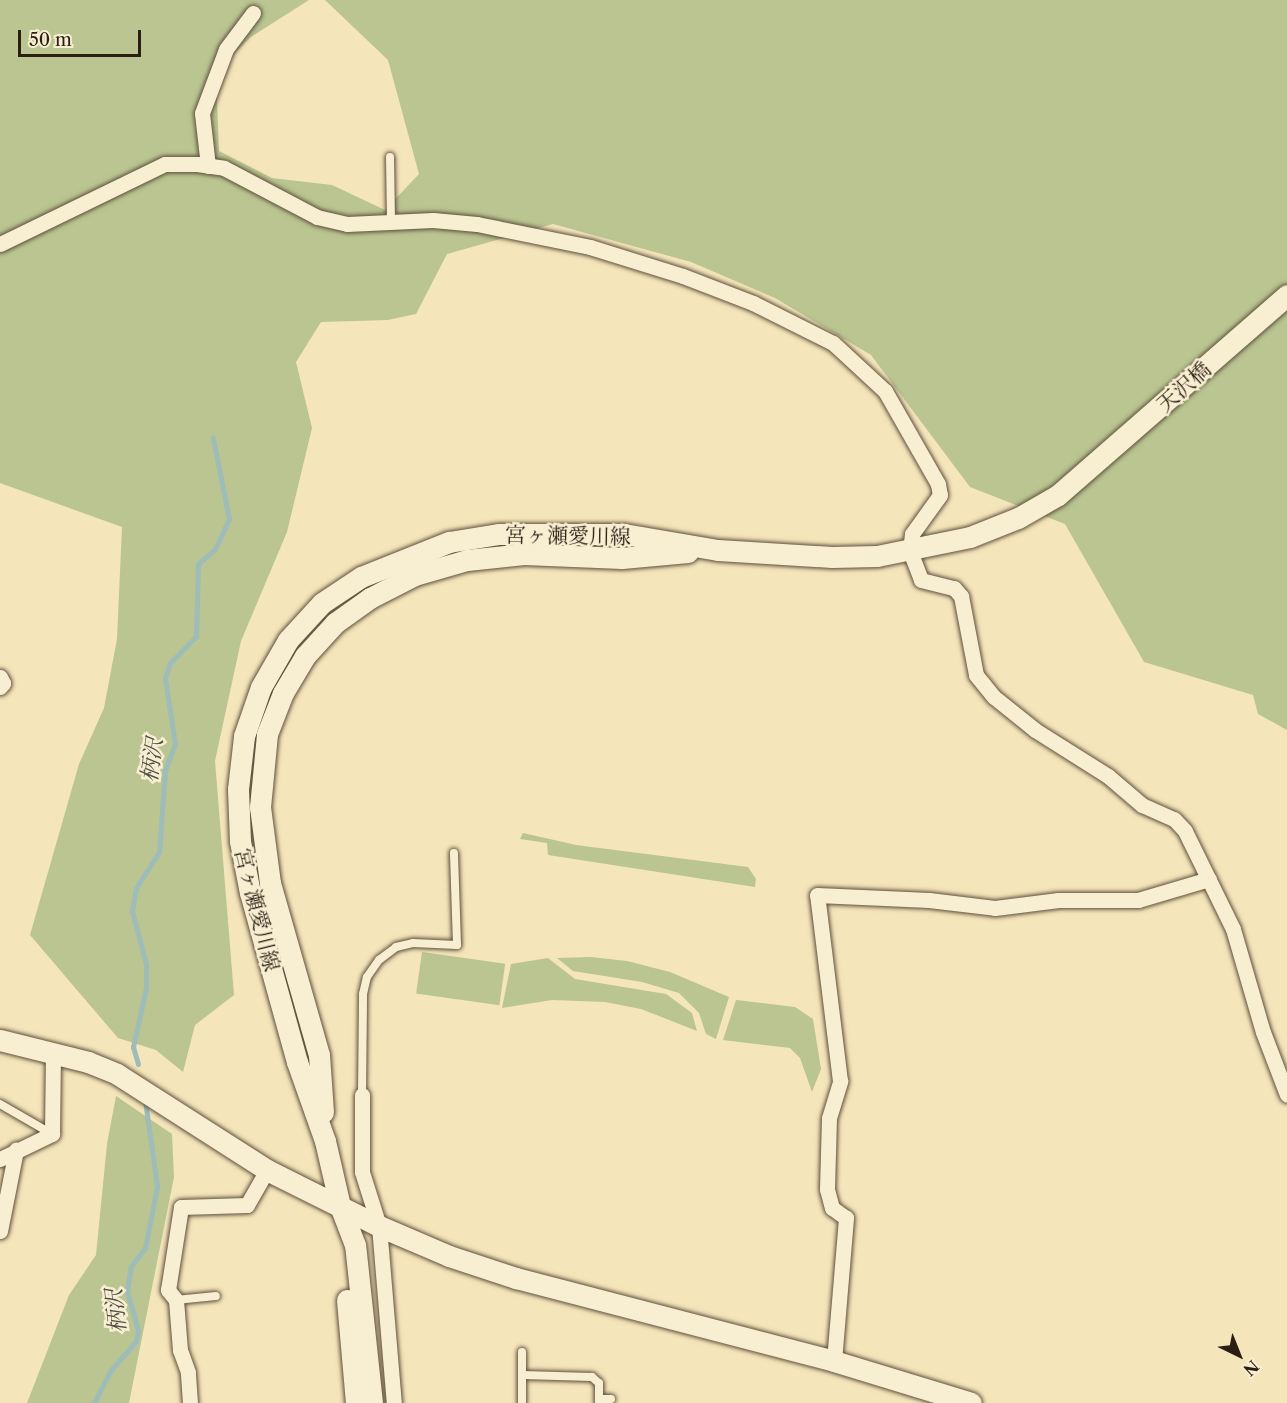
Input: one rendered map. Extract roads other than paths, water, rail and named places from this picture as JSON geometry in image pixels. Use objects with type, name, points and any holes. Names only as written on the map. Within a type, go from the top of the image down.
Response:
[{"type":"main road","name":"天沢橋","points":[[1126,438],[1287,295]]},
{"type":"main road","name":"宮ヶ瀬愛川線","points":[[372,1403],[355,1245],[340,1206],[325,1141],[294,1050],[249,893],[240,841],[238,789],[244,736],[261,687],[288,640],[322,603],[362,577],[449,542],[499,534],[624,534],[718,550],[832,557],[910,551],[970,537],[1018,518],[1058,495],[1126,438]]},
{"type":"main road","points":[[0,1040],[53,1053],[117,1074],[267,1170],[379,1226],[516,1278],[834,1361],[971,1403]]},
{"type":"main road","name":"宮ヶ瀬愛川線","points":[[340,1206],[356,1403]]},
{"type":"street","points":[[208,166],[202,113],[226,49],[253,13]]},
{"type":"street","points":[[0,244],[165,164],[208,166],[224,168],[268,188],[317,217],[347,224],[391,220],[477,224],[590,247],[683,276],[753,303],[833,344],[885,391],[938,484],[940,495],[912,534],[910,551],[921,580],[954,588],[961,596],[976,675],[994,697],[1035,730],[1108,776],[1142,805],[1174,819],[1185,831],[1233,929],[1263,1032],[1287,1095]]},
{"type":"street","points":[[0,676],[3,683],[0,687]]},
{"type":"street","points":[[834,1361],[846,1218],[832,1208],[827,1189],[829,1118],[840,1081],[817,895],[929,900],[994,908],[1058,900],[1138,900],[1209,879]]},
{"type":"street","points":[[0,1159],[52,1134],[53,1053]]},
{"type":"street","points":[[362,1095],[362,1172],[379,1226],[394,1403]]},
{"type":"street","points":[[0,1231],[16,1150]]},
{"type":"street","points":[[190,1403],[188,1372],[180,1350],[177,1300],[168,1290],[181,1207],[247,1205],[267,1170]]},
{"type":"lane","points":[[390,157],[391,220]]},
{"type":"lane","points":[[362,1095],[363,994],[367,977],[396,947],[413,943],[457,945],[454,853]]},
{"type":"lane","points":[[0,1104],[52,1134]]},
{"type":"lane","points":[[177,1300],[216,1296]]},
{"type":"lane","points":[[522,1352],[522,1403]]},
{"type":"lane","points":[[522,1375],[592,1377],[599,1383],[599,1401],[612,1399]]},
{"type":"waterway","name":"柄沢","points":[[138,1064],[133,1047],[146,988],[146,964],[132,911],[136,888],[159,852],[165,770],[175,744],[165,678],[170,663],[196,636],[198,564],[215,549],[229,519],[213,438]]},
{"type":"waterway","name":"柄沢","points":[[94,1403],[111,1370],[136,1341],[138,1330],[127,1291],[131,1266],[145,1248],[157,1186],[145,1101]]}]
